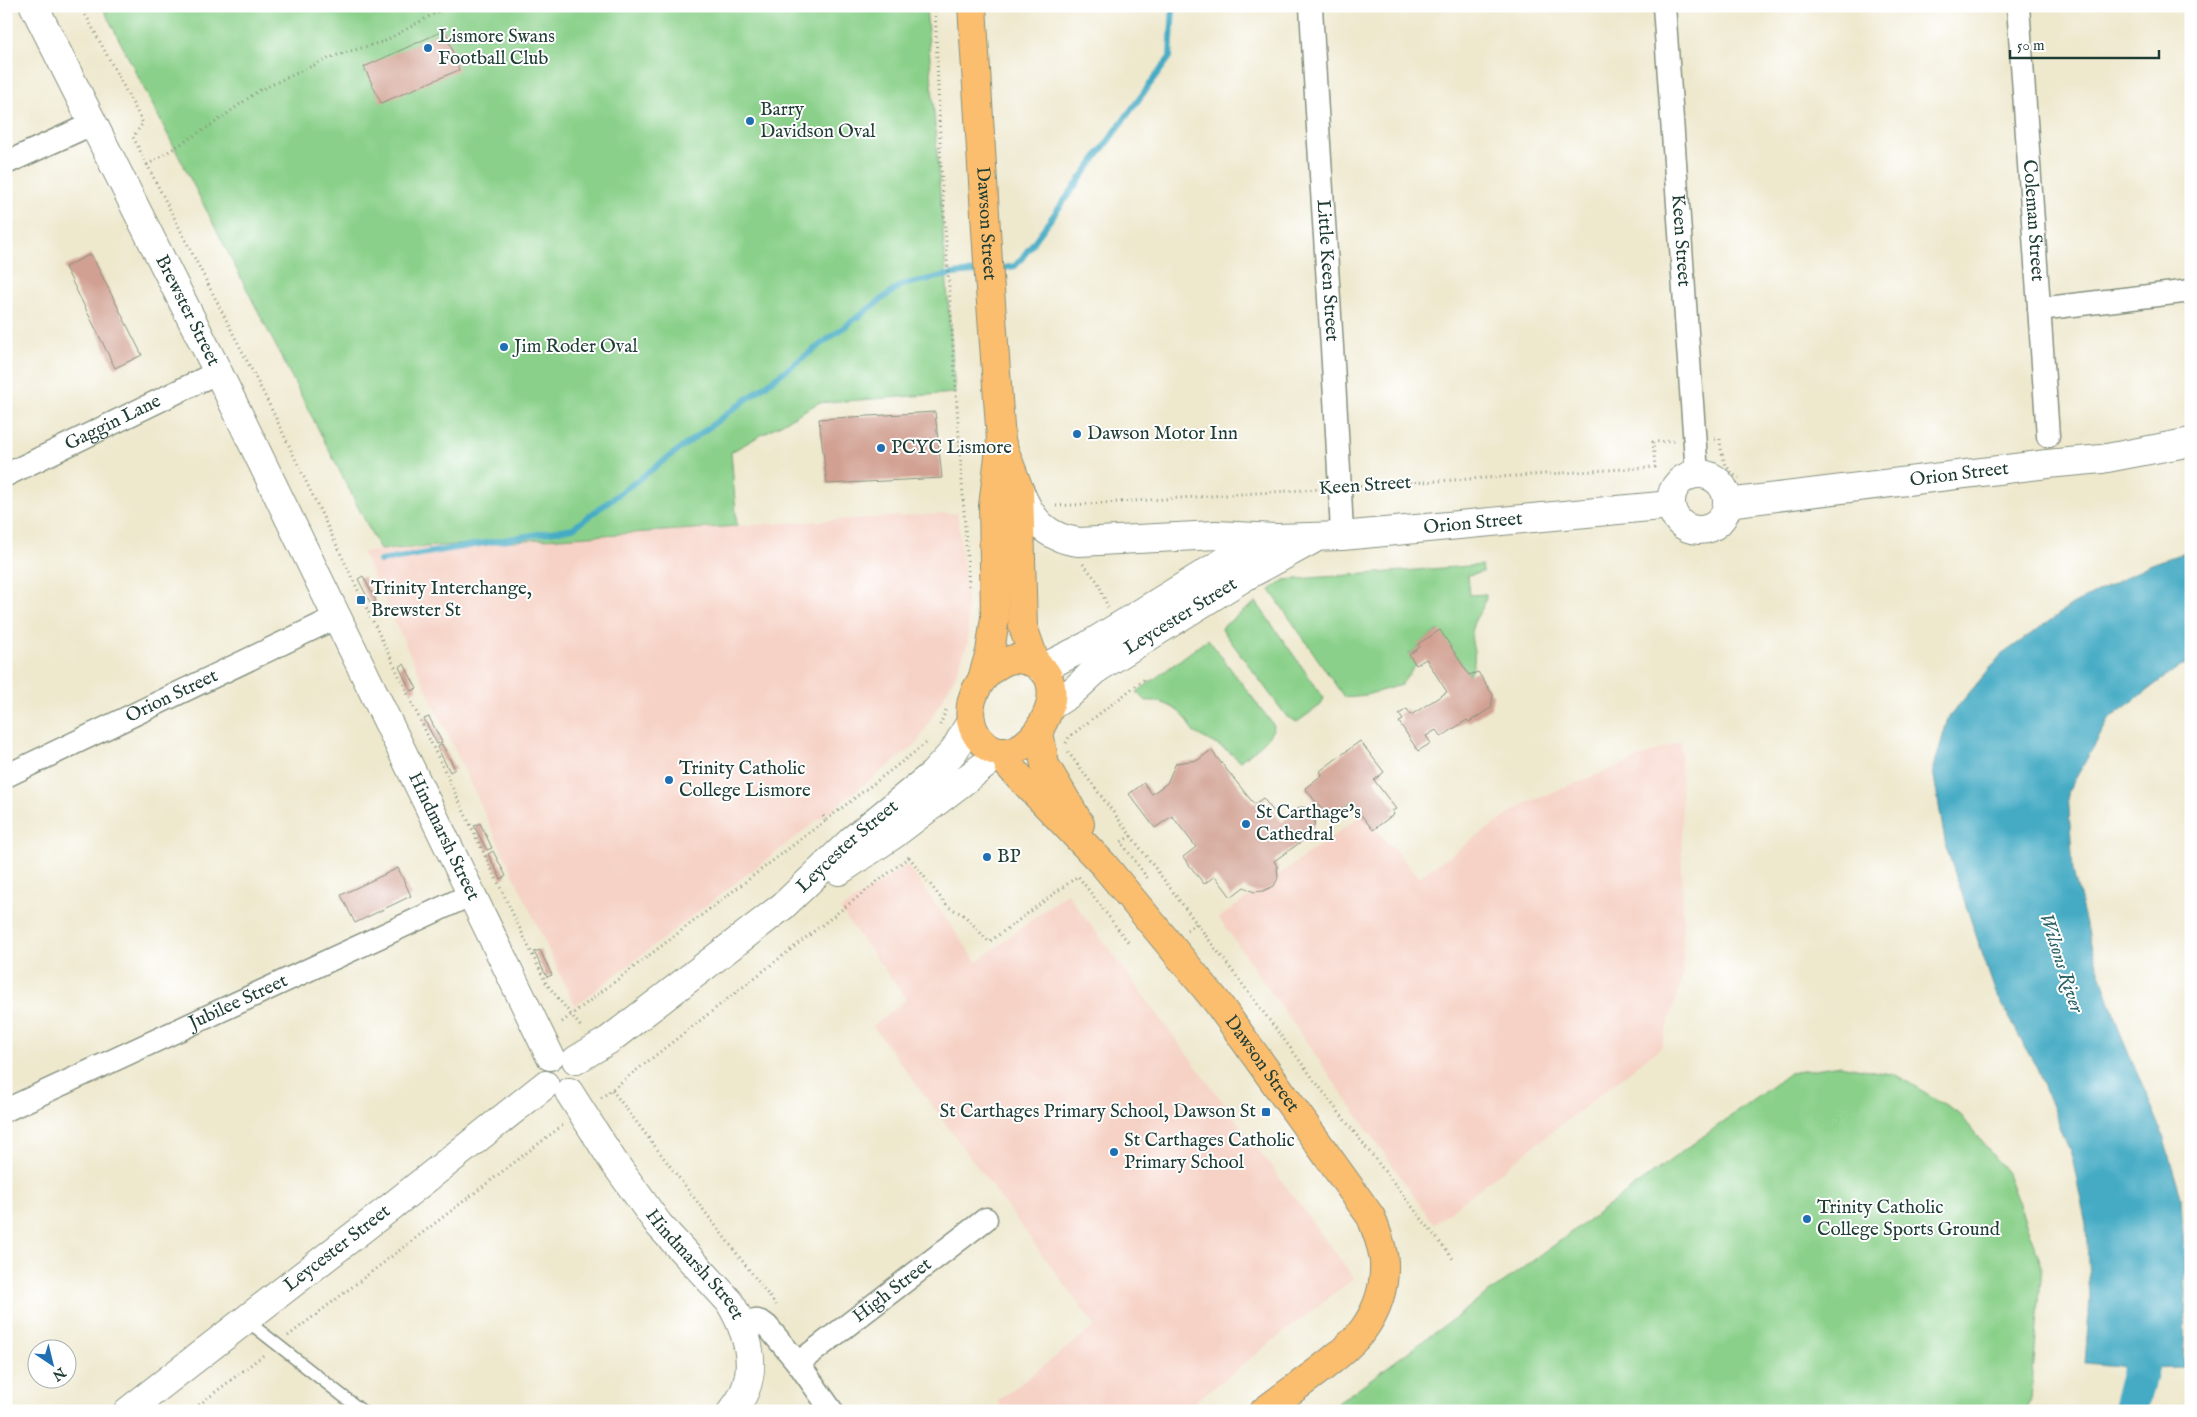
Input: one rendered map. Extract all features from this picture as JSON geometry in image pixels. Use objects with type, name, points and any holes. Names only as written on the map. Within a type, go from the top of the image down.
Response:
[{"type":"main road","name":"Dawson Street","points":[[972,6],[988,272],[1001,440],[993,506],[995,618],[990,652],[982,679]]},
{"type":"main road","name":"Dawson Street","points":[[1001,440],[1019,489],[1023,627],[1038,666]]},
{"type":"main road","points":[[1022,660],[1038,666],[1047,677],[1050,687],[1051,706],[1039,732],[1023,745],[999,752],[980,740],[971,722],[971,708],[982,679],[996,665],[1003,662],[1022,660]]},
{"type":"main road","name":"Dawson Street","points":[[1039,732],[1045,765],[1103,864]]},
{"type":"main road","name":"Dawson Street","points":[[999,752],[1009,766],[1103,864],[1217,1002],[1371,1217],[1379,1237],[1384,1260],[1383,1282],[1380,1297],[1364,1328],[1338,1354],[1264,1411]]},
{"type":"street","name":"Brewster Street","points":[[34,6],[218,372],[336,617]]},
{"type":"street","name":"Little Keen Street","points":[[1311,6],[1325,267],[1338,423],[1340,488],[1330,536]]},
{"type":"street","name":"Keen Street","points":[[1664,6],[1696,474]]},
{"type":"street","name":"Coleman Street","points":[[2018,6],[2048,436]]},
{"type":"street","points":[[6,163],[94,123]]},
{"type":"street","points":[[2039,309],[2191,292]]},
{"type":"street","name":"Gaggin Lane","points":[[6,475],[218,372]]},
{"type":"street","name":"Orion Street","points":[[1727,503],[2102,459],[2191,442]]},
{"type":"street","points":[[1696,474],[1716,479],[1725,490],[1727,503],[1726,511],[1718,523],[1700,530],[1682,525],[1674,516],[1671,505],[1671,497],[1676,486],[1681,480],[1696,474]]},
{"type":"street","name":"Orion Street","points":[[1019,489],[1029,513],[1041,527],[1053,535],[1079,542],[1216,535],[1276,538],[1330,536],[1671,505]]},
{"type":"street","name":"Leycester Street","points":[[1051,706],[1070,693],[1098,668],[1246,576],[1330,536]]},
{"type":"street","name":"Orion Street","points":[[1038,666],[1087,646],[1230,558],[1276,538]]},
{"type":"street","name":"Orion Street","points":[[6,776],[336,617]]},
{"type":"street","name":"Hindmarsh Street","points":[[336,617],[550,1056]]},
{"type":"street","name":"Leycester Street","points":[[783,906],[852,840],[933,774],[954,751],[971,722]]},
{"type":"street","name":"Leycester Street","points":[[576,1060],[609,1040],[783,906],[893,835],[999,752]]},
{"type":"street","name":"Jubilee Street","points":[[6,1110],[470,895]]},
{"type":"street","points":[[567,1053],[576,1060],[582,1069],[578,1085],[557,1088],[541,1073],[542,1066],[550,1056],[567,1053]]},
{"type":"street","name":"Hindmarsh Street","points":[[557,1088],[659,1225],[730,1301],[743,1327],[753,1320],[761,1321],[798,1364],[832,1411]]},
{"type":"street","name":"Leycester Street","points":[[128,1411],[246,1320],[557,1088]]},
{"type":"street","name":"High Street","points":[[798,1364],[986,1219]]},
{"type":"street","points":[[732,1411],[745,1392],[749,1377],[751,1360],[748,1340],[743,1327]]},
{"type":"lane","points":[[246,1320],[362,1411]]},
{"type":"path","points":[[81,6],[143,122],[133,137],[269,404],[546,983],[581,1027]]},
{"type":"path","points":[[147,165],[213,124],[258,91],[334,56],[386,41],[448,6]]},
{"type":"path","points":[[935,6],[941,166],[970,590]]},
{"type":"path","name":"Keen Street","points":[[1049,506],[1655,467],[1653,442]]},
{"type":"path","points":[[1081,562],[1098,582],[1108,608]]},
{"type":"path","points":[[1146,678],[1069,737],[1063,747],[1327,1097],[1453,1259]]},
{"type":"path","points":[[936,733],[947,709]]},
{"type":"path","points":[[562,1022],[930,740]]},
{"type":"path","points":[[861,794],[865,800]]},
{"type":"path","points":[[823,816],[826,820]]},
{"type":"path","points":[[1131,836],[1121,842],[1154,886]]},
{"type":"path","points":[[598,1100],[910,857],[947,906],[965,916],[989,942],[1078,876],[1128,942]]},
{"type":"path","points":[[612,1090],[781,1312]]},
{"type":"path","points":[[191,1411],[568,1122]]},
{"type":"shaded area","name":"Trinity Catholic College Lismore","points":[[957,513],[967,592],[968,642],[955,676],[917,744],[575,1006],[362,552]]},
{"type":"shaded area","points":[[1681,741],[1683,974],[1661,1047],[1434,1224],[1219,918],[1362,815],[1419,877],[1524,804]]},
{"type":"shaded area","name":"St Carthages Catholic Primary School","points":[[907,865],[977,962],[1067,893],[1354,1278],[1183,1411],[1005,1411],[998,1401],[1095,1326],[873,1026],[907,999],[840,910]]},
{"type":"green space","points":[[102,6],[926,6],[955,393],[818,403],[731,452],[737,526],[380,550]]},
{"type":"green space","points":[[1482,565],[1483,572],[1468,575],[1470,595],[1486,594],[1485,604],[1473,624],[1474,661],[1469,675],[1439,630],[1419,644],[1420,647],[1409,654],[1416,665],[1401,685],[1366,695],[1344,697],[1270,590],[1284,580]]},
{"type":"green space","points":[[1256,602],[1324,698],[1321,705],[1297,722],[1287,717],[1221,628]]},
{"type":"green space","points":[[1208,639],[1274,726],[1269,737],[1240,761],[1228,751],[1193,732],[1181,713],[1161,702],[1146,701],[1137,692]]},
{"type":"green space","name":"Trinity Catholic College Sports Ground","points":[[1840,1065],[1896,1075],[1959,1113],[2007,1173],[2042,1266],[2031,1398],[2027,1411],[1327,1411],[1790,1073]]},
{"type":"water","points":[[2191,550],[2191,663],[2180,666],[2110,718],[2068,792],[2073,871],[2093,952],[2122,1038],[2161,1129],[2181,1197],[2186,1291],[2183,1367],[2141,1368],[2085,1363],[2090,1299],[2086,1225],[2072,1157],[2037,1069],[1995,991],[1946,847],[1933,771],[1948,718],[2001,655],[2072,605],[2149,565]]},
{"type":"building","name":"Lismore Swans Football Club","points":[[445,30],[459,70],[381,103],[364,67]]},
{"type":"building","points":[[91,254],[142,355],[115,368],[65,267]]},
{"type":"building","name":"PCYC Lismore","points":[[935,412],[942,478],[827,484],[819,419]]},
{"type":"building","points":[[363,576],[376,601],[371,604],[358,579]]},
{"type":"building","points":[[1440,630],[1469,675],[1478,672],[1493,695],[1491,708],[1469,722],[1467,720],[1441,737],[1436,730],[1426,736],[1431,743],[1418,751],[1399,722],[1403,720],[1399,714],[1407,709],[1411,715],[1447,692],[1426,659],[1416,665],[1409,655],[1420,647],[1418,644]]},
{"type":"building","points":[[404,664],[417,689],[411,691],[399,667]]},
{"type":"building","points":[[429,717],[442,742],[437,744],[424,719]]},
{"type":"building","points":[[1360,741],[1384,772],[1374,780],[1396,809],[1392,811],[1394,814],[1373,830],[1351,802],[1329,819],[1305,788],[1322,775],[1320,771]]},
{"type":"building","points":[[442,744],[455,769],[450,772],[437,747]]},
{"type":"building","name":"St Carthage's Cathedral","points":[[1211,750],[1254,804],[1263,798],[1282,822],[1300,807],[1310,808],[1316,815],[1314,826],[1302,835],[1305,839],[1274,861],[1277,866],[1278,878],[1274,886],[1263,891],[1254,892],[1244,887],[1231,897],[1215,876],[1204,884],[1183,857],[1196,847],[1172,816],[1155,828],[1129,794],[1144,783],[1152,794],[1167,783],[1176,763],[1198,760]]},
{"type":"building","points":[[480,823],[492,848],[487,850],[474,826]]},
{"type":"building","points":[[493,851],[506,876],[501,879],[488,854]]},
{"type":"building","points":[[398,868],[411,896],[355,923],[341,895]]},
{"type":"building","points":[[540,950],[552,975],[547,977],[534,952]]},
{"type":"waterway","points":[[994,270],[1015,266],[1022,258],[1170,57],[1173,6]]},
{"type":"waterway","points":[[380,561],[573,528],[901,285],[953,274],[982,271]]},
{"type":"waterway","name":"Wilsons River","points":[[2130,1411],[2141,1368],[2143,1319]]},
{"type":"place","name":"Lismore Swans Football Club","points":[[428,48]]},
{"type":"place","name":"Barry Davidson Oval","points":[[750,121]]},
{"type":"place","name":"Jim Roder Oval","points":[[504,347]]},
{"type":"place","name":"Dawson Motor Inn","points":[[1077,434]]},
{"type":"place","name":"PCYC Lismore","points":[[881,448]]},
{"type":"place","name":"Trinity Interchange, Brewster St","points":[[361,600]]},
{"type":"place","name":"Trinity Catholic College Lismore","points":[[669,780]]},
{"type":"place","name":"St Carthage's Cathedral","points":[[1246,824]]},
{"type":"place","name":"BP","points":[[987,857]]},
{"type":"place","name":"St Carthages Primary School, Dawson St","points":[[1266,1112]]},
{"type":"place","name":"St Carthages Catholic Primary School","points":[[1114,1152]]},
{"type":"place","name":"Trinity Catholic College Sports Ground","points":[[1807,1219]]}]
